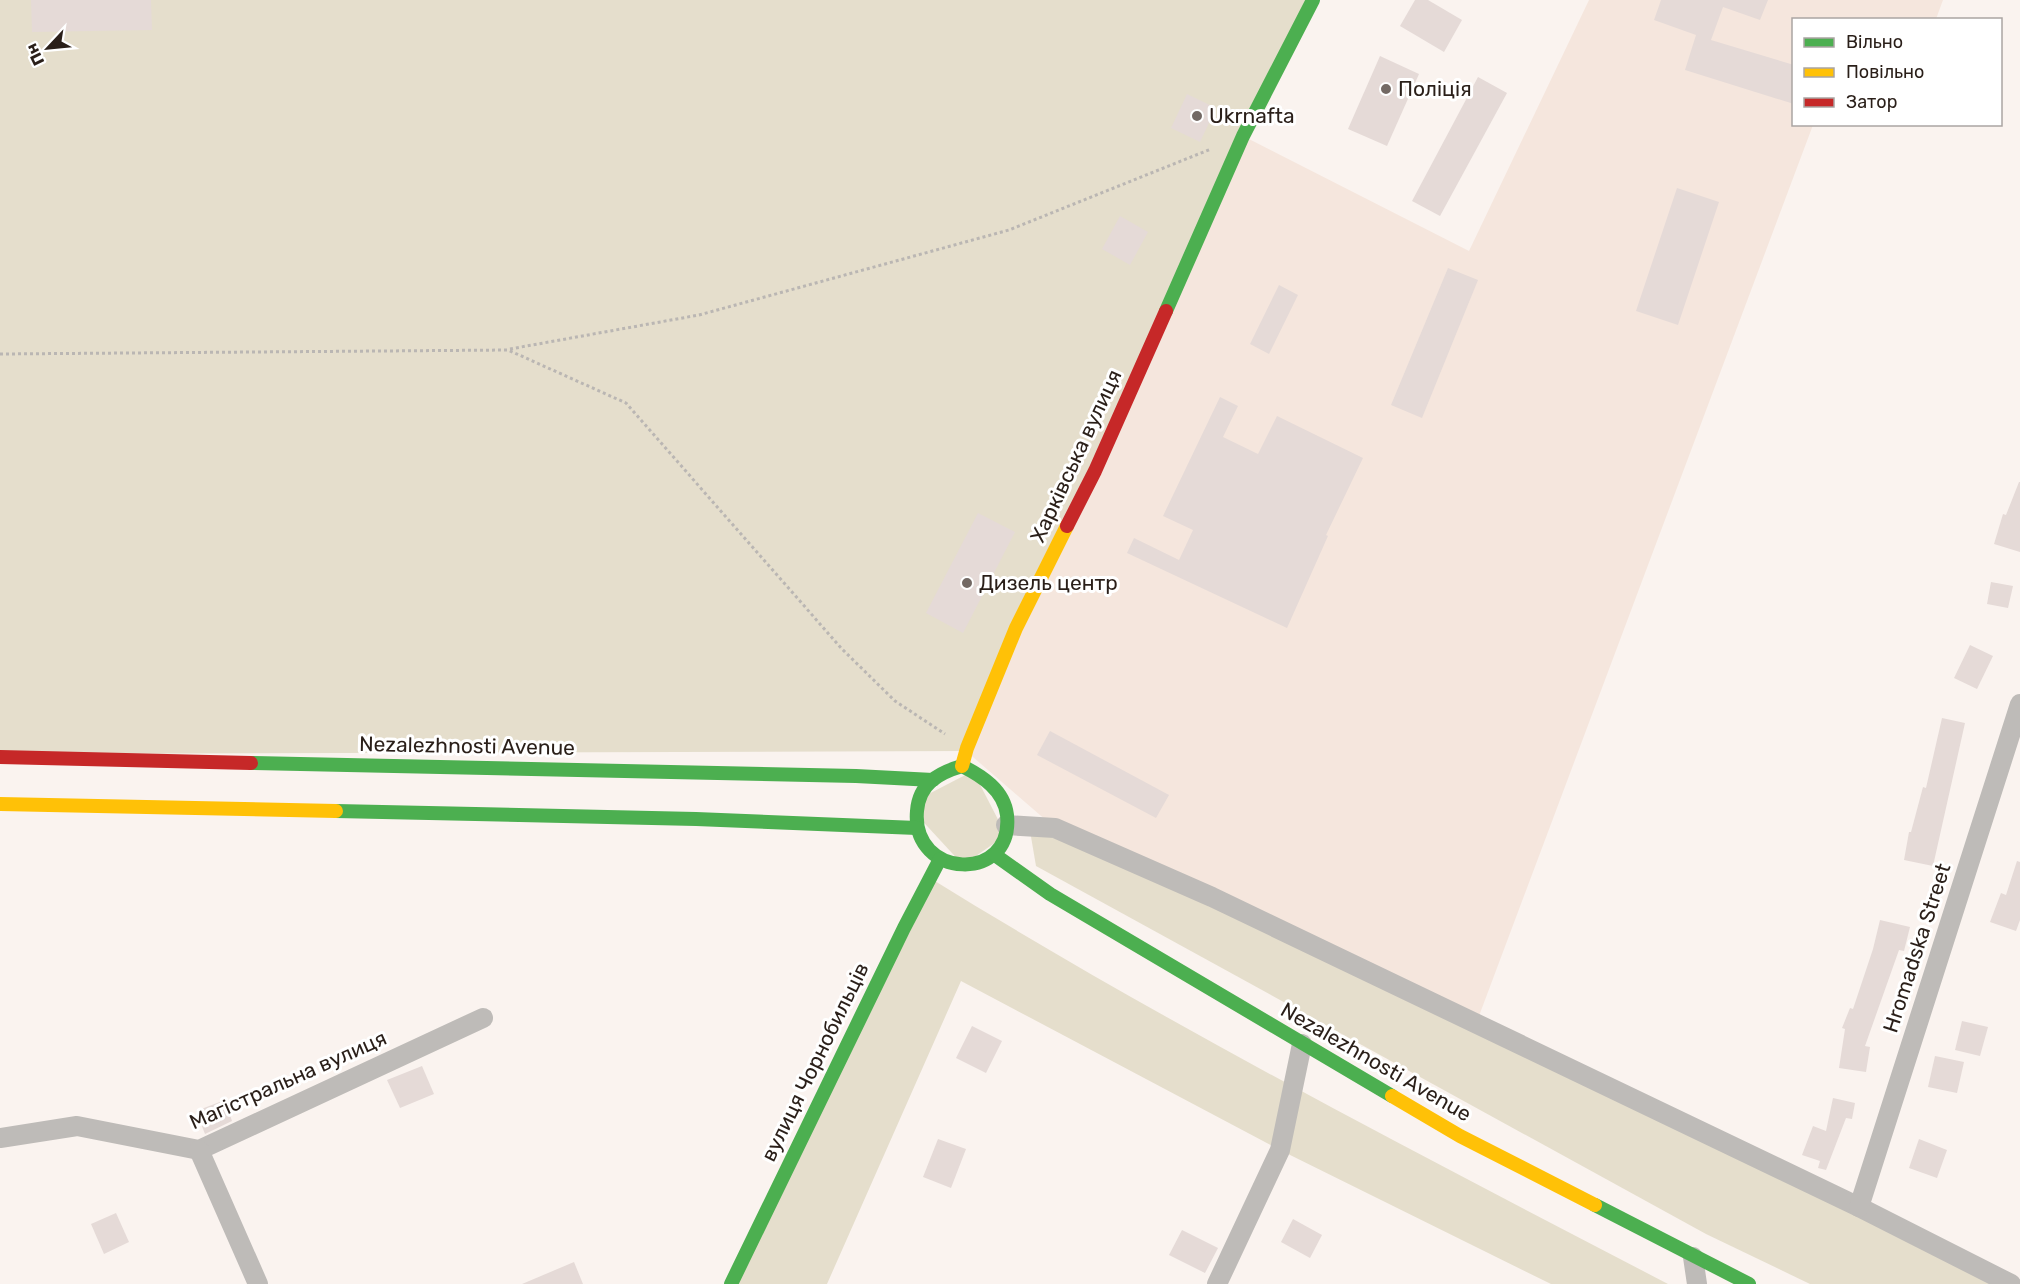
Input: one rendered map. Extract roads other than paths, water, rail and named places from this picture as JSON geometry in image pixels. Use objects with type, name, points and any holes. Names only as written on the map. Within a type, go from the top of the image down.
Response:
[{"type":"street","name":"Харківська вулиця","points":[[962,766],[967,748],[1016,628],[1095,471],[1243,136],[1313,0]]},
{"type":"street","name":"Hromadska Street","points":[[1859,1207],[2020,704]]},
{"type":"street","name":"Nezalezhnosti Avenue","points":[[0,757],[844,776],[933,780]]},
{"type":"street","points":[[962,766],[983,776],[993,785],[1002,796],[1007,816],[1006,835],[995,855],[981,863],[963,865],[940,859],[926,848],[918,834],[916,814],[919,799],[926,785],[946,771],[962,766]]},
{"type":"street","points":[[0,804],[696,819],[917,828]]},
{"type":"street","points":[[1006,825],[1055,828],[1212,897],[1859,1207],[2011,1284]]},
{"type":"street","name":"Nezalezhnosti Avenue","points":[[995,855],[1050,894],[1460,1136],[1749,1284]]},
{"type":"street","name":"вулиця Чорнобильців","points":[[731,1284],[904,928],[940,859]]},
{"type":"street","name":"Магістральна вулиця","points":[[0,1138],[77,1126],[199,1150],[483,1018]]},
{"type":"street","points":[[1217,1284],[1280,1150],[1302,1044]]},
{"type":"street","points":[[199,1150],[258,1284]]},
{"type":"street","points":[[1693,1257],[1697,1284]]},
{"type":"place","name":"Поліція","points":[[1386,89]]},
{"type":"place","name":"Ukrnafta","points":[[1197,116]]},
{"type":"place","name":"Дизель центр","points":[[967,583]]}]
